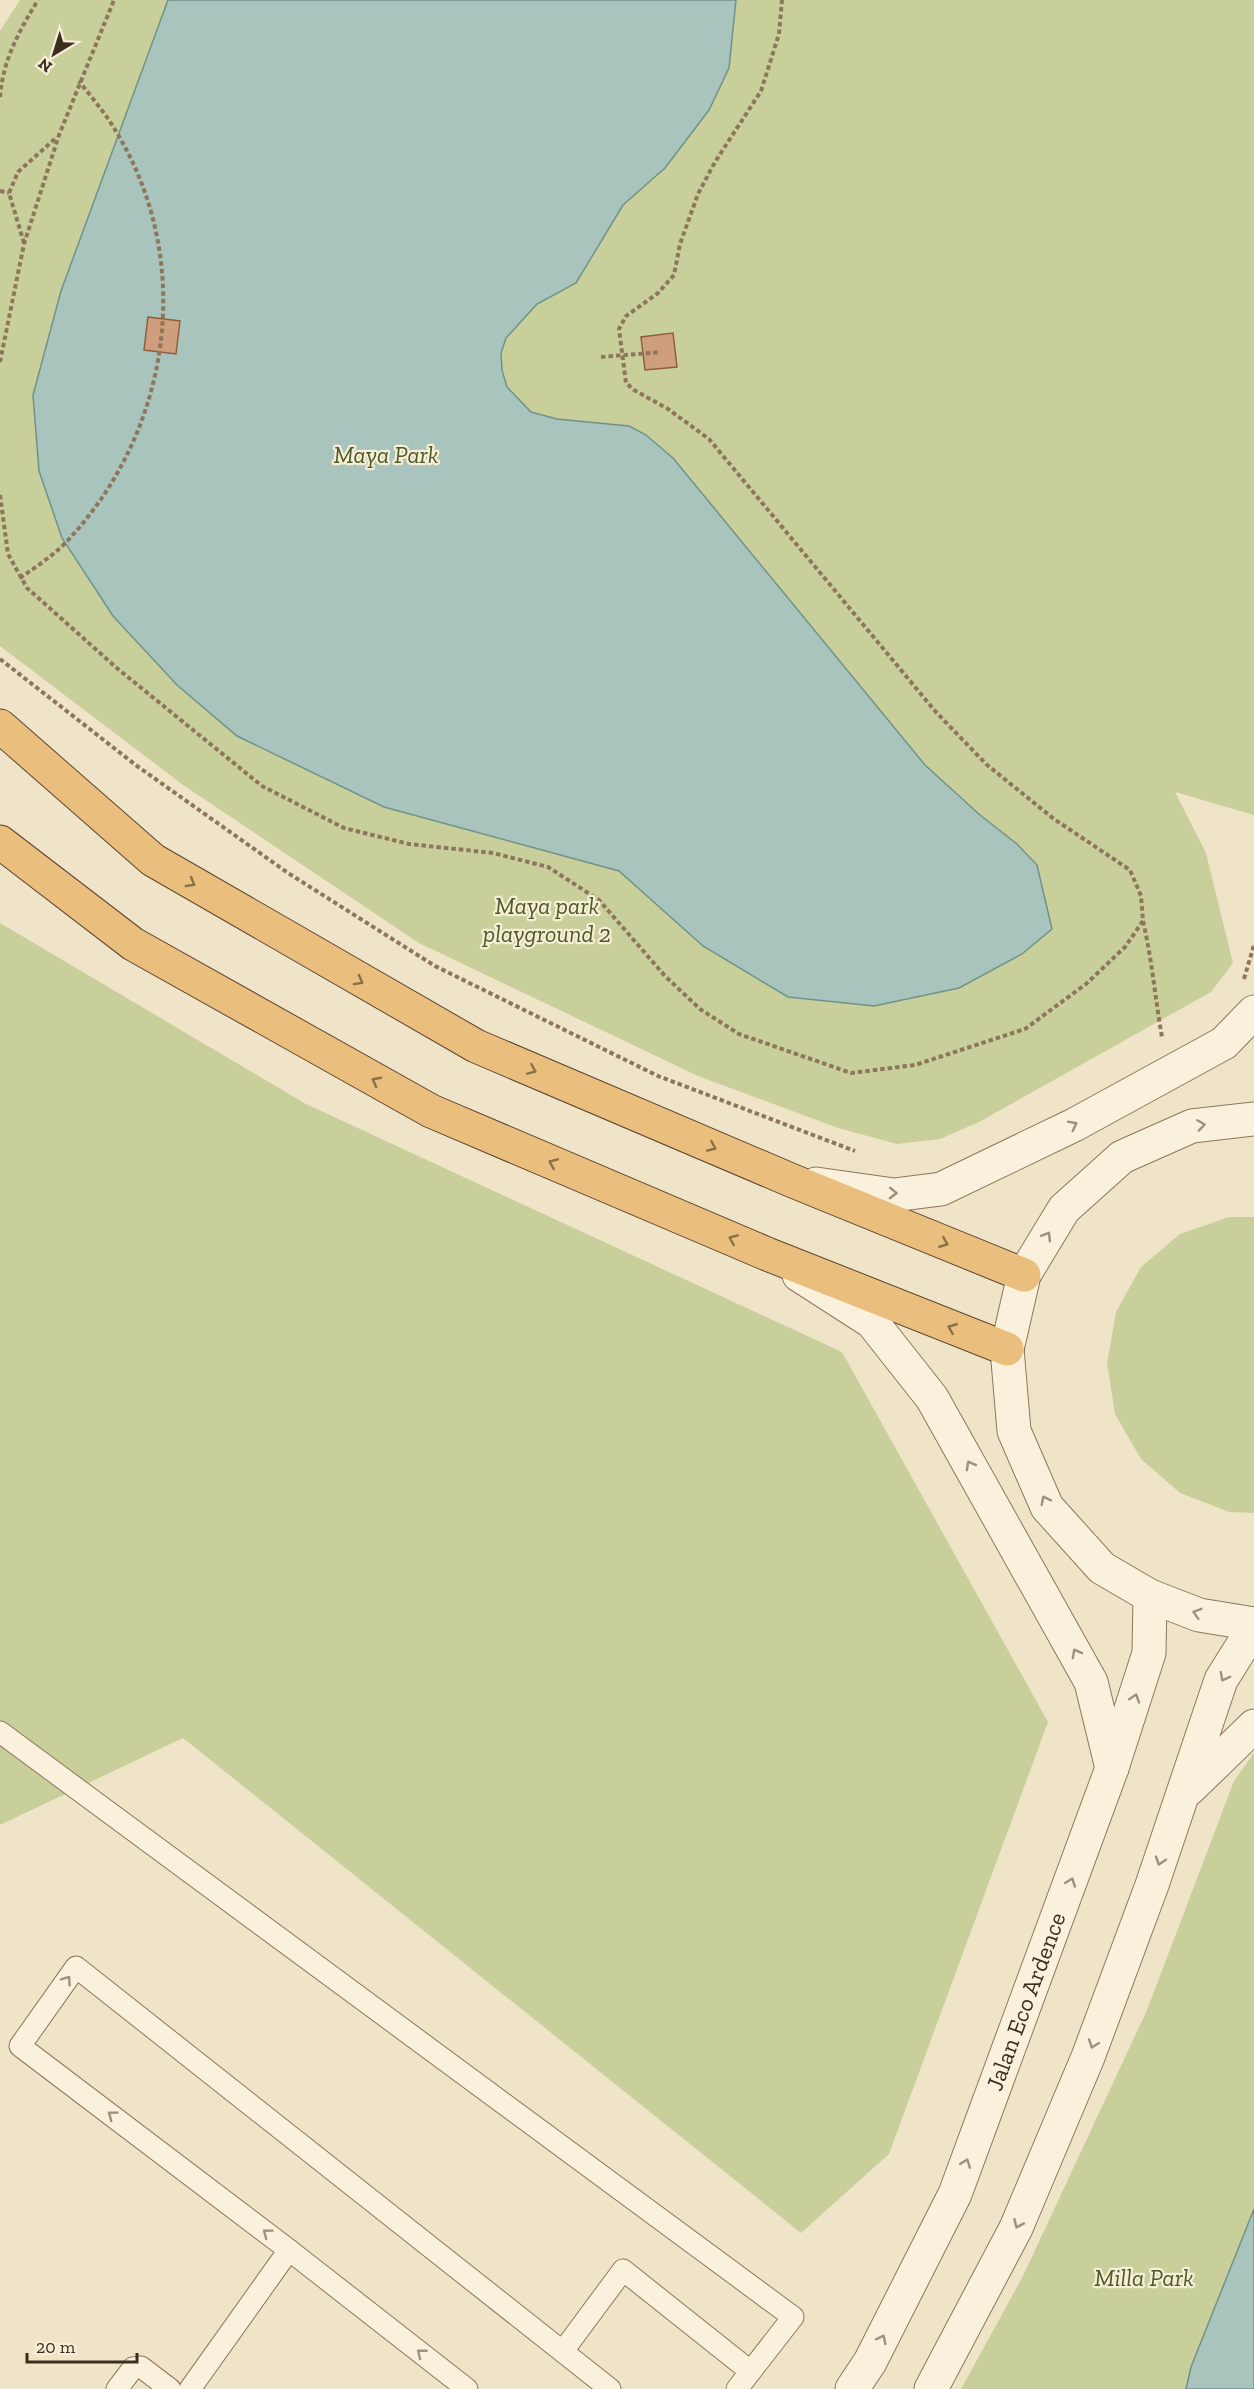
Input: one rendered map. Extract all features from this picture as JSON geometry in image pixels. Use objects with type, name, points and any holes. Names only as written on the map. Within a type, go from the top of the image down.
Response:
[{"type":"highway","points":[[0,726],[153,861]]},
{"type":"highway","points":[[0,750],[153,861],[476,1046],[793,1181],[1024,1275]]},
{"type":"highway","points":[[0,842],[133,944],[431,1110],[767,1254],[1007,1349]]},
{"type":"highway","points":[[0,853],[95,915]]},
{"type":"street","points":[[793,1181],[894,1194],[941,1189],[1074,1125],[1224,1043],[1247,999]]},
{"type":"street","points":[[931,2389],[1016,2228],[1088,2057],[1152,1885],[1221,1680],[1254,1625],[1199,1615],[1150,1596],[1102,1568],[1047,1507],[1014,1431],[1007,1349],[1024,1275],[1064,1209],[1122,1157],[1192,1126],[1254,1119]]},
{"type":"street","points":[[767,1254],[872,1322],[932,1398],[1091,1682],[1112,1768]]},
{"type":"street","name":"Jalan Eco Ardence","points":[[852,2389],[870,2362],[955,2194],[1112,1768],[1149,1653],[1150,1596]]},
{"type":"street","points":[[1182,1796],[1254,1726]]},
{"type":"lane","points":[[0,1732],[793,2317],[736,2389]]},
{"type":"lane","points":[[467,2389],[289,2250],[20,2046],[76,1967],[610,2389]]},
{"type":"lane","points":[[190,2389],[289,2250]]},
{"type":"lane","points":[[562,2351],[623,2270],[750,2371]]},
{"type":"lane","points":[[117,2389],[136,2367],[141,2367],[170,2389]]},
{"type":"path","points":[[0,97],[1,79],[13,42],[38,0]]},
{"type":"path","points":[[0,362],[24,244],[59,135],[114,0]]},
{"type":"path","points":[[782,0],[779,34],[760,91],[715,162],[698,194],[680,244],[674,275],[658,293],[626,316],[620,329],[626,383],[668,409],[709,439],[934,711],[986,764],[1054,819],[1130,870],[1141,896],[1143,921],[1151,957],[1152,983],[1163,1040],[1173,1035]]},
{"type":"path","points":[[20,578],[69,540],[110,486],[130,451],[148,406],[158,362],[166,308],[159,251],[142,187],[118,133],[80,81]]},
{"type":"path","points":[[24,244],[9,193],[18,172],[59,135]]},
{"type":"path","points":[[0,191],[9,193]]},
{"type":"path","points":[[601,357],[661,352]]},
{"type":"path","points":[[0,495],[8,554],[27,588],[118,669],[262,786],[344,828],[409,844],[493,853],[548,867],[598,900],[665,976],[700,1009],[739,1034],[851,1073],[915,1065],[1025,1029],[1086,984],[1125,947],[1143,921]]},
{"type":"path","points":[[0,659],[137,766],[269,860],[435,966],[658,1076],[856,1152]]},
{"type":"path","points":[[1247,999],[1245,977],[1254,945]]},
{"type":"green space","name":"Maya Park","points":[[20,0],[1254,0],[1254,815],[1175,792],[1206,853],[1233,963],[1211,992],[979,1122],[940,1139],[897,1144],[838,1128],[698,1076],[419,943],[183,785],[0,646],[0,31]]},
{"type":"green space","points":[[0,923],[306,1104],[842,1352],[1048,1722],[889,2154],[801,2233],[183,1738],[0,1825]]},
{"type":"green space","points":[[1229,1217],[1254,1217],[1254,1513],[1229,1512],[1180,1493],[1141,1459],[1115,1414],[1107,1363],[1116,1312],[1141,1267],[1180,1234]]},
{"type":"green space","name":"Milla Park","points":[[1254,1753],[1254,2389],[961,2389],[1023,2276],[1147,2010],[1234,1781]]},
{"type":"water","name":"Maya Park","points":[[168,0],[736,0],[729,68],[709,110],[665,168],[623,205],[576,283],[537,304],[506,338],[501,353],[502,370],[507,387],[531,412],[557,419],[629,426],[646,435],[673,458],[925,765],[980,815],[1017,844],[1037,865],[1052,929],[1022,954],[959,988],[874,1006],[788,997],[703,946],[619,871],[384,807],[237,736],[177,685],[113,616],[62,538],[39,471],[33,395],[61,291]]},
{"type":"water","points":[[1254,2209],[1254,2389],[1186,2389],[1191,2367]]},
{"type":"building","points":[[148,317],[180,321],[176,354],[144,350]]},
{"type":"building","points":[[673,333],[677,367],[645,370],[641,337]]},
{"type":"park label","name":"Maya park playground 2","points":[[547,920]]}]
